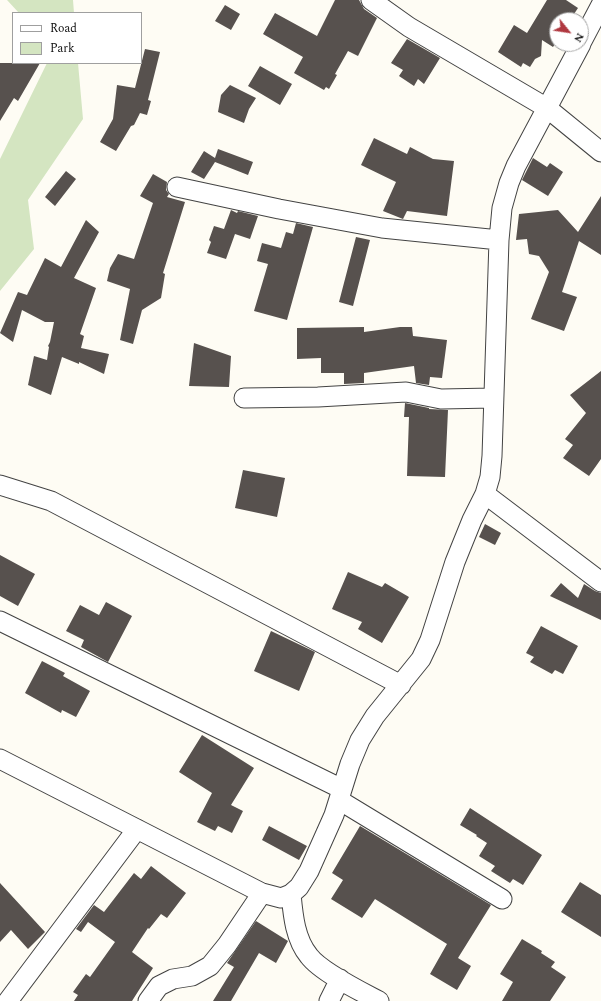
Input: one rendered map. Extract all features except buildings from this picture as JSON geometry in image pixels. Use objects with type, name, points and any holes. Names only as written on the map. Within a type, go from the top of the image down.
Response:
[{"type":"street","points":[[371,0],[409,27],[547,108],[601,152]]},
{"type":"street","points":[[589,28],[601,5]]},
{"type":"street","points":[[0,759],[262,893],[281,898],[291,894],[299,886],[309,871],[334,815],[360,740],[375,716],[421,659],[430,640],[455,562],[485,494],[490,477],[492,456],[499,240],[502,208],[508,183],[516,166],[577,52]]},
{"type":"street","points":[[177,187],[279,209],[382,228],[499,240]]},
{"type":"street","points":[[244,398],[318,397],[406,392],[441,399],[493,398]]},
{"type":"street","points":[[0,485],[51,500],[401,685]]},
{"type":"street","points":[[485,494],[598,574]]},
{"type":"street","points":[[0,621],[341,794],[502,899]]},
{"type":"street","points":[[8,1001],[137,829]]},
{"type":"street","points":[[148,1001],[159,986],[173,979],[192,976],[210,966],[227,945],[262,893]]},
{"type":"street","points":[[291,894],[294,919],[301,942],[309,956],[322,968],[379,1001]]},
{"type":"street","points":[[329,1001],[340,979]]},
{"type":"green space","points":[[7,0],[73,0],[74,12],[18,12]]},
{"type":"green space","points":[[47,64],[78,64],[83,119],[28,200],[34,249],[0,291],[0,159]]}]
